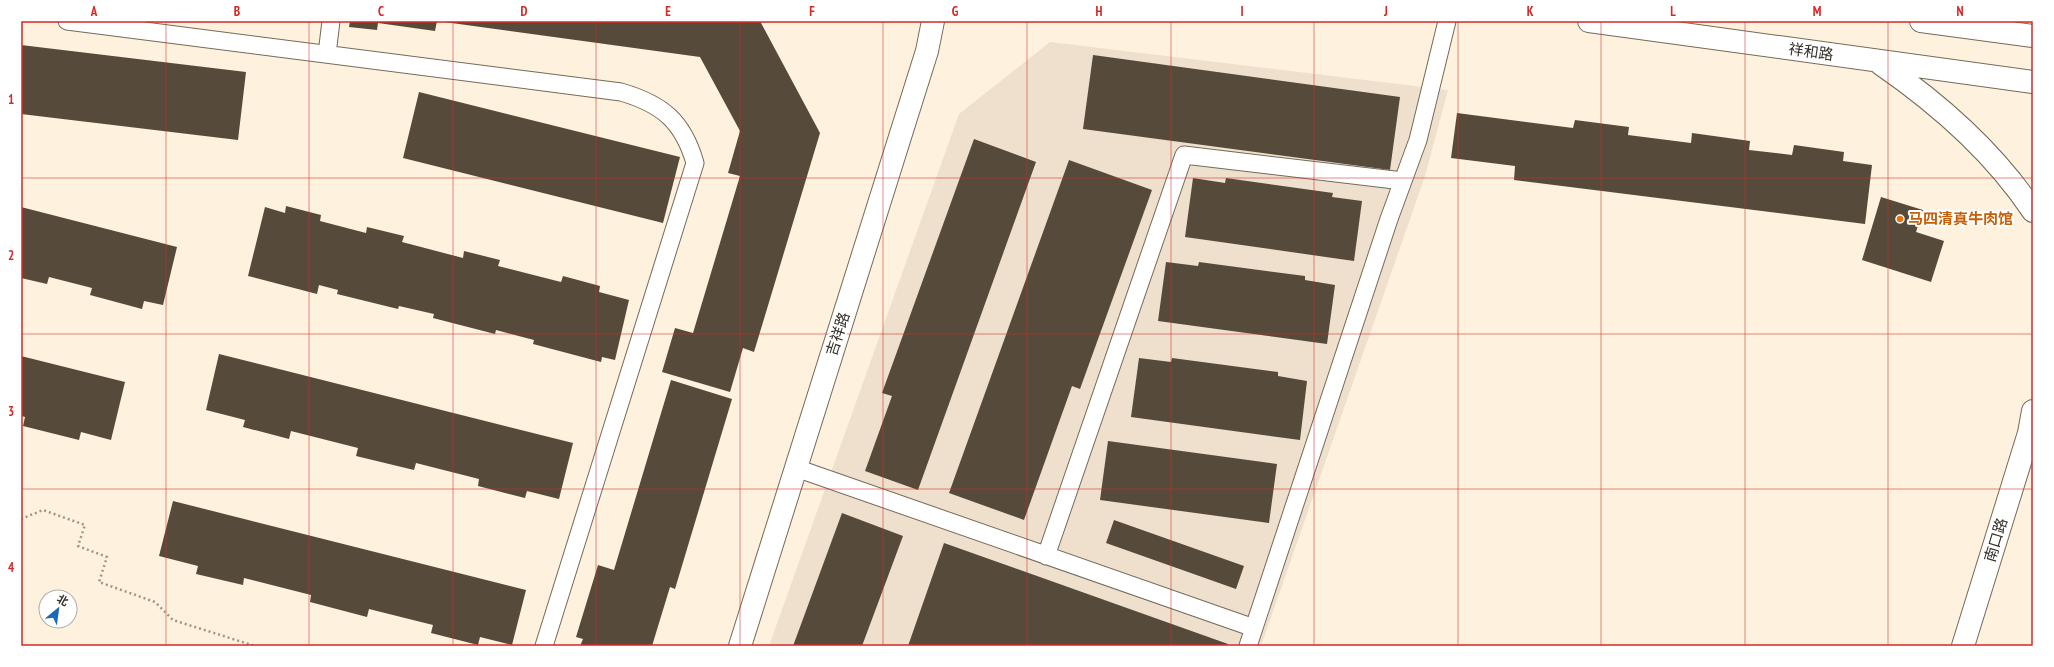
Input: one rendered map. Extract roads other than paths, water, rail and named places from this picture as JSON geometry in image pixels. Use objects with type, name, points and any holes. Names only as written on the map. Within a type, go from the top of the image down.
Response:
[{"type":"main road","name":"吉祥路","points":[[740,646],[927,51],[933,21]]},
{"type":"main road","name":"祥和路","points":[[1589,21],[2033,82]]},
{"type":"main road","points":[[1921,21],[2033,36]]},
{"type":"main road","points":[[1877,61],[1911,84],[1942,109],[2000,168],[2033,211]]},
{"type":"main road","name":"南口路","points":[[1963,646],[2031,430],[2033,411]]},
{"type":"lane","points":[[67,21],[621,92],[640,98],[657,106],[672,118],[690,146],[695,163],[544,646]]},
{"type":"lane","points":[[326,54],[331,21]]},
{"type":"lane","points":[[1248,646],[1418,140],[1447,21]]},
{"type":"lane","points":[[1046,556],[1184,155],[1403,181]]},
{"type":"lane","points":[[796,468],[1254,628]]},
{"type":"place","name":"马四清真牛肉馆","points":[[1900,219]]}]
